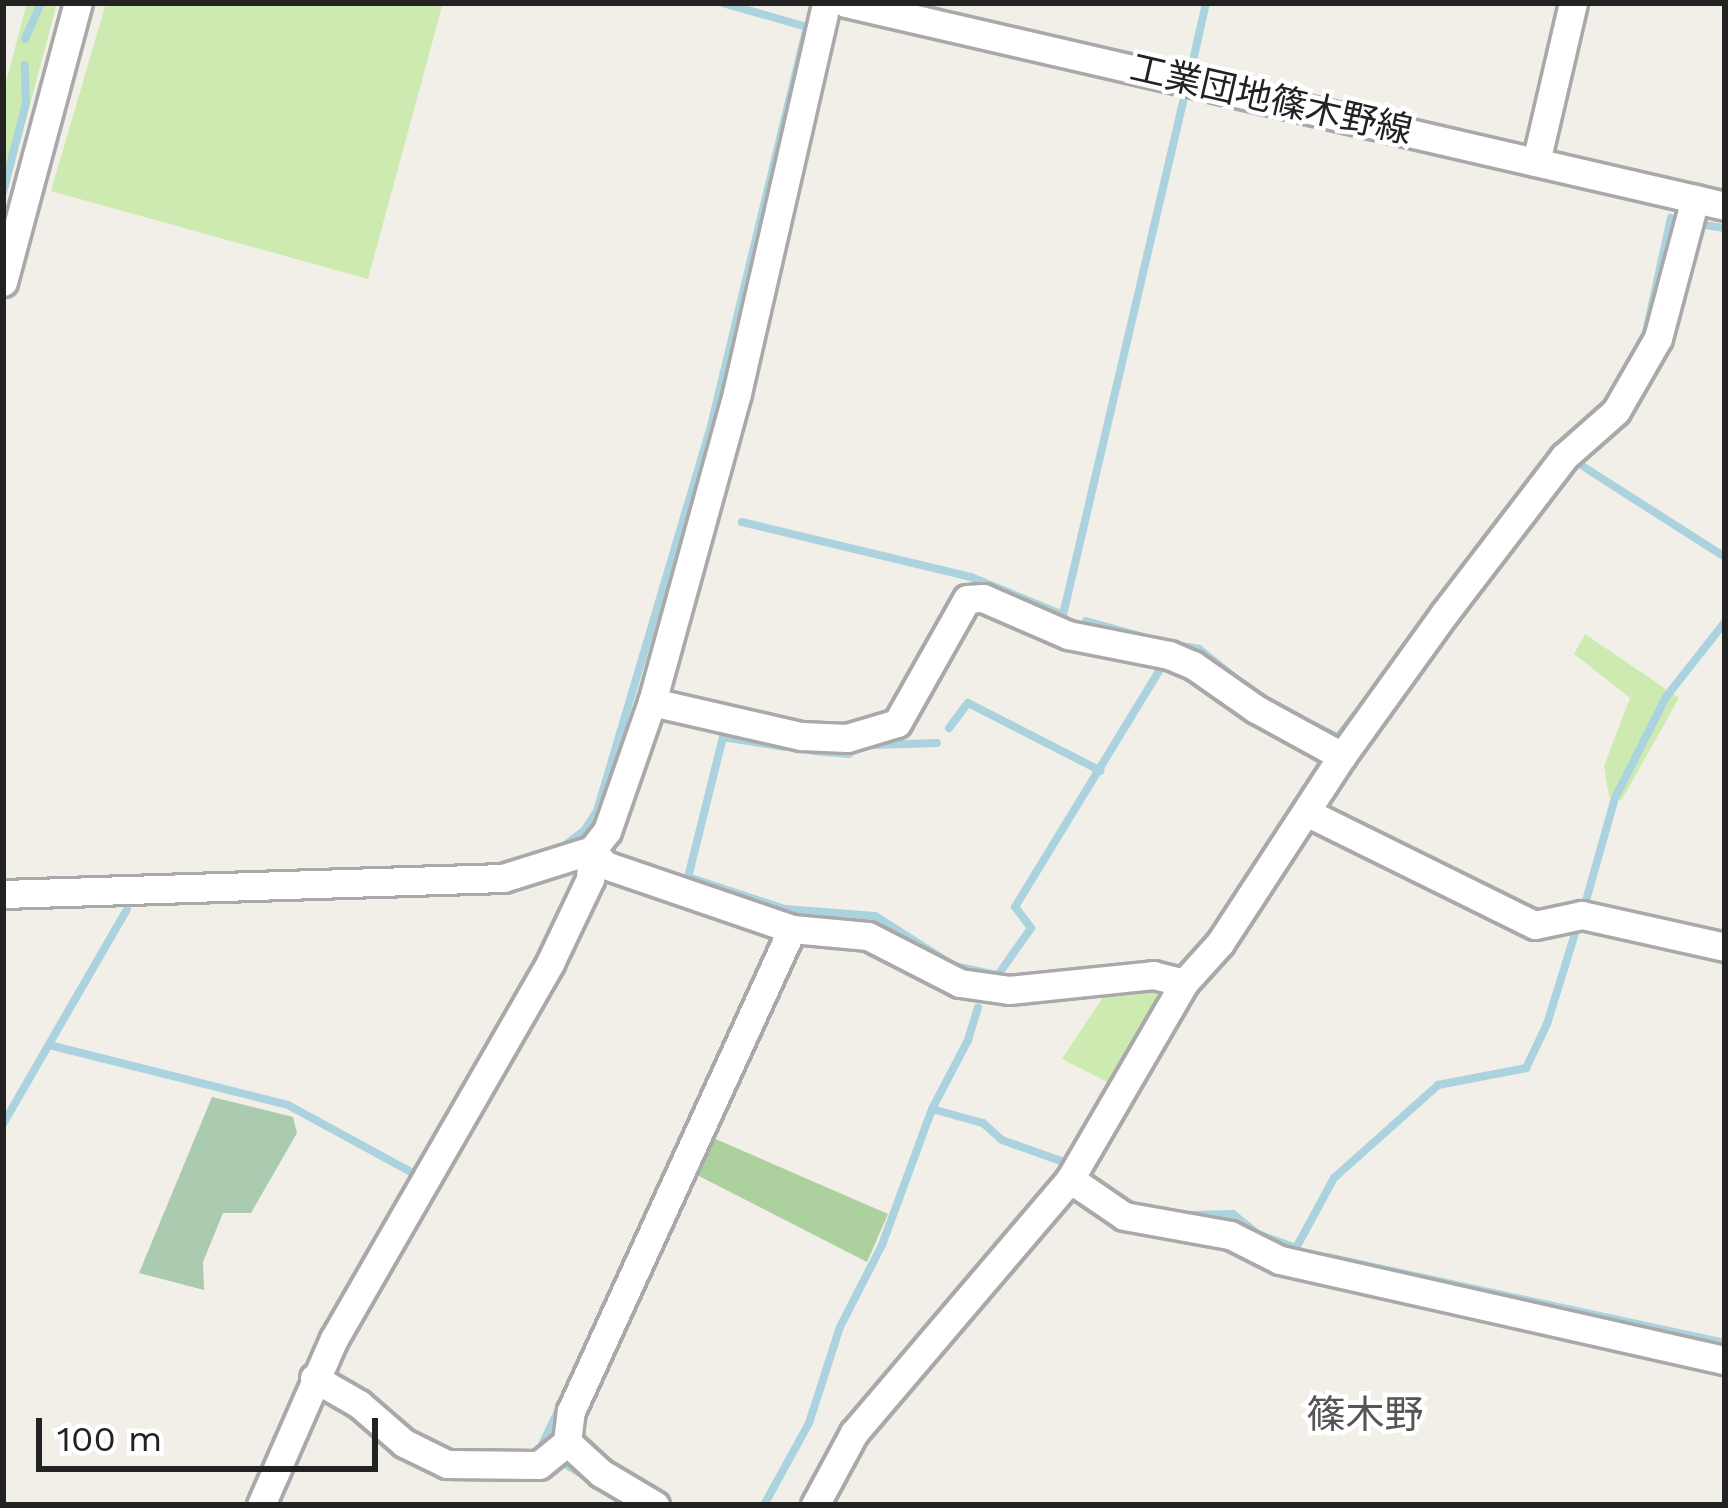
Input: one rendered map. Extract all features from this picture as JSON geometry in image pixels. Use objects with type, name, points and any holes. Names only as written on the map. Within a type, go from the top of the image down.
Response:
[{"type":"street","points":[[3,282],[78,3]]},
{"type":"street","points":[[3,894],[503,878],[592,850],[608,831],[652,702],[737,393],[826,3]]},
{"type":"street","name":"工業団地篠木野線","points":[[846,3],[1725,206]]},
{"type":"street","points":[[1536,163],[1573,3]]},
{"type":"street","points":[[815,1505],[854,1433],[1070,1179],[1184,983],[1220,944],[1342,756],[1564,457],[1616,411],[1658,338],[1694,199]]},
{"type":"street","points":[[652,702],[801,736],[848,738],[897,723],[967,599],[982,598],[1068,635],[1168,655],[1342,756]]},
{"type":"street","points":[[1306,812],[1535,925],[1582,915],[1725,947]]},
{"type":"street","points":[[592,850],[605,865],[793,928],[868,936],[960,983],[992,988],[1153,975],[1184,983]]},
{"type":"street","points":[[261,1505],[314,1378],[550,963],[590,879],[592,850]]},
{"type":"street","points":[[314,1378],[359,1404],[404,1443],[447,1464],[539,1465],[567,1442],[571,1411],[793,928]]},
{"type":"street","points":[[1070,1179],[1124,1216],[1230,1235],[1280,1260],[1725,1360]]},
{"type":"street","points":[[567,1442],[601,1473],[655,1505]]},
{"type":"green space","points":[[27,3],[57,3],[3,207],[3,93]]},
{"type":"green space","points":[[106,3],[443,3],[368,279],[51,191]]},
{"type":"green space","points":[[1585,634],[1679,698],[1621,801],[1609,796],[1604,766],[1630,698],[1574,654]]},
{"type":"green space","points":[[1149,986],[1166,1006],[1119,1088],[1062,1059],[1107,991]]},
{"type":"green space","points":[[212,1097],[293,1117],[297,1133],[251,1213],[223,1213],[203,1262],[204,1290],[139,1273]]},
{"type":"green space","points":[[711,1137],[888,1214],[867,1262],[693,1173]]},
{"type":"waterway","points":[[25,39],[41,3]]},
{"type":"waterway","points":[[560,849],[584,831],[597,811],[711,426],[807,27],[723,3]]},
{"type":"waterway","points":[[1192,65],[1206,3]]},
{"type":"waterway","points":[[3,192],[26,103],[25,65]]},
{"type":"waterway","points":[[742,522],[971,577],[1063,615],[1183,102]]},
{"type":"waterway","points":[[1645,337],[1671,218]]},
{"type":"waterway","points":[[1705,225],[1725,228]]},
{"type":"waterway","points":[[1584,467],[1725,557]]},
{"type":"waterway","points":[[1086,621],[1143,637]]},
{"type":"waterway","points":[[1585,904],[1615,798],[1666,697],[1725,622]]},
{"type":"waterway","points":[[1175,645],[1199,649],[1239,681]]},
{"type":"waterway","points":[[785,747],[723,737],[688,877],[785,909],[875,916],[954,966],[998,975],[1031,928],[1015,907],[1165,661]]},
{"type":"waterway","points":[[949,728],[968,703],[1101,771]]},
{"type":"waterway","points":[[1313,725],[1338,737],[1356,714]]},
{"type":"waterway","points":[[873,745],[937,743]]},
{"type":"waterway","points":[[814,751],[849,754]]},
{"type":"waterway","points":[[3,1124],[127,909]]},
{"type":"waterway","points":[[1190,1215],[1233,1214],[1258,1234],[1296,1248],[1334,1178],[1438,1085],[1526,1068],[1547,1024],[1577,927]]},
{"type":"waterway","points":[[764,1505],[809,1423],[840,1327],[882,1245],[932,1109],[968,1040],[978,1007]]},
{"type":"waterway","points":[[49,1045],[288,1105],[409,1171]]},
{"type":"waterway","points":[[932,1109],[983,1123],[1002,1140],[1061,1161]]},
{"type":"waterway","points":[[1327,1257],[1725,1343]]},
{"type":"waterway","points":[[540,1449],[560,1407]]},
{"type":"waterway","points":[[567,1465],[589,1479]]},
{"type":"district","name":"篠木野","points":[[1365,1415]]}]
